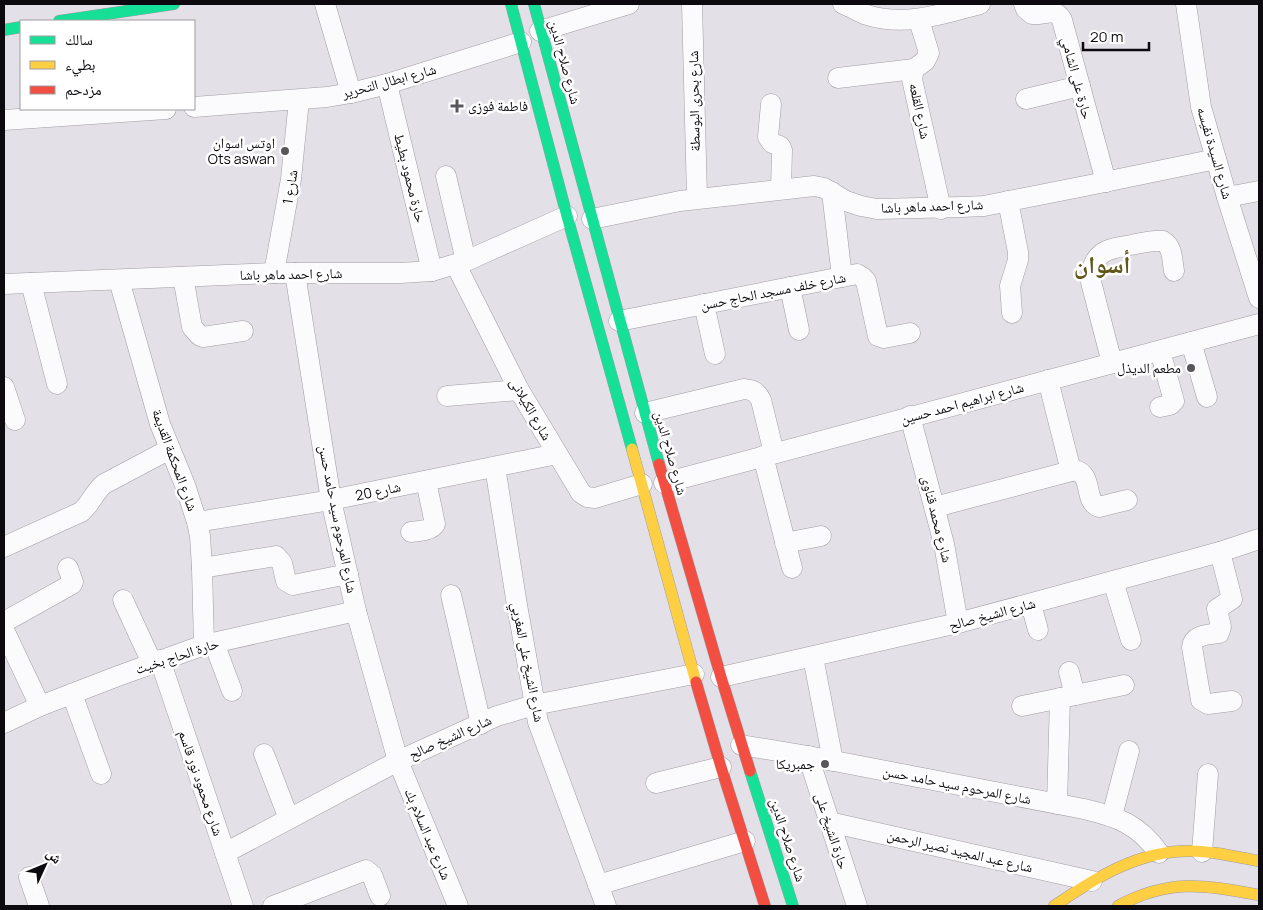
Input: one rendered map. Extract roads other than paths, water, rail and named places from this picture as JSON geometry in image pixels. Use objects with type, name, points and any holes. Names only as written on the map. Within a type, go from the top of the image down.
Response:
[{"type":"main road","points":[[66,20],[174,4]]},
{"type":"main road","points":[[510,4],[694,674],[765,906]]},
{"type":"main road","name":"شارع صلاح الدين","points":[[534,4],[644,413],[721,677],[793,906]]},
{"type":"main road","points":[[4,30],[20,27]]},
{"type":"main road","points":[[1054,906],[1092,881],[1138,859],[1159,853],[1180,851],[1202,852],[1259,862]]},
{"type":"main road","points":[[1118,906],[1142,893],[1163,887],[1185,885],[1208,886],[1259,895]]},
{"type":"street","points":[[325,4],[351,93]]},
{"type":"street","points":[[540,31],[629,4]]},
{"type":"street","name":"شارع بحرى البوسطة","points":[[692,4],[697,198]]},
{"type":"street","points":[[842,4],[874,17],[896,20],[918,20],[980,4]]},
{"type":"street","name":"حارة على الشامي","points":[[1024,4],[1026,9],[1032,14],[1050,12],[1059,15],[1106,182]]},
{"type":"street","name":"شارع السيدة نفيسه","points":[[1186,4],[1201,107],[1259,298]]},
{"type":"street","name":"شارع القلعه","points":[[918,20],[929,53],[925,61],[914,69],[912,79],[941,208]]},
{"type":"street","name":"شارع ابطال التحرير","points":[[195,107],[327,98],[387,84],[521,42]]},
{"type":"street","points":[[838,78],[914,69]]},
{"type":"street","name":"حارة محمود بطيط","points":[[387,84],[432,271]]},
{"type":"street","points":[[1026,99],[1080,86]]},
{"type":"street","name":"شارع 1","points":[[274,273],[290,188],[299,100]]},
{"type":"street","points":[[771,104],[768,137],[772,143],[780,146],[782,150],[781,189]]},
{"type":"street","points":[[4,120],[151,110]]},
{"type":"street","name":"شارع احمد ماهر باشا","points":[[592,219],[697,198],[814,186],[832,192],[846,201],[877,209],[984,206],[1216,159]]},
{"type":"street","name":"شارع الكيلانى","points":[[446,176],[461,263],[519,390],[580,492],[587,497],[594,498],[642,484]]},
{"type":"street","points":[[1227,197],[1259,191]]},
{"type":"street","points":[[832,192],[842,277]]},
{"type":"street","points":[[1008,201],[1018,252],[1018,260],[1010,286],[1012,313]]},
{"type":"street","name":"شارع احمد ماهر باشا","points":[[4,284],[274,273],[400,274],[432,271],[461,263],[567,216]]},
{"type":"street","points":[[1112,363],[1091,282],[1091,271],[1094,261],[1101,253],[1110,248],[1163,241],[1171,249],[1174,271]]},
{"type":"street","name":"شارع المرحوم سيد حامد حسن","points":[[296,273],[331,500],[356,610],[398,761]]},
{"type":"street","name":"شارع خلف مسجد الحاج حسن","points":[[620,321],[857,274],[866,281],[876,333],[881,338],[910,333]]},
{"type":"street","points":[[183,277],[192,327],[195,332],[203,337],[243,331]]},
{"type":"street","name":"شارع المحكمة القديمة","points":[[119,280],[160,424],[197,522],[200,536],[209,644],[232,691]]},
{"type":"street","points":[[31,283],[57,384]]},
{"type":"street","points":[[790,288],[799,330]]},
{"type":"street","points":[[704,304],[715,354]]},
{"type":"street","name":"شارع ابراهيم احمد حسين","points":[[664,482],[1259,324]]},
{"type":"street","points":[[1191,342],[1207,397]]},
{"type":"street","points":[[1160,351],[1174,401],[1170,406],[1160,408]]},
{"type":"street","points":[[1048,380],[1071,471]]},
{"type":"street","points":[[644,413],[744,389],[758,394],[761,400],[768,455],[785,543],[792,568]]},
{"type":"street","points":[[448,396],[519,390]]},
{"type":"street","points":[[5,394],[15,420]]},
{"type":"street","name":"شارع محمد قناوى","points":[[910,416],[944,544],[958,623]]},
{"type":"street","points":[[4,547],[81,512],[104,484],[170,449]]},
{"type":"street","name":"شارع 20","points":[[197,522],[331,500],[557,454]]},
{"type":"street","name":"شارع الشيخ على المغربي","points":[[495,467],[534,705],[540,729],[606,906]]},
{"type":"street","points":[[935,507],[1071,471],[1080,472],[1084,475],[1092,502],[1096,506],[1099,507],[1127,500]]},
{"type":"street","points":[[411,532],[429,529],[435,524],[426,481]]},
{"type":"street","points":[[785,543],[821,536]]},
{"type":"street","name":"شارع الشيخ صالح","points":[[721,677],[958,623],[1220,552],[1259,539]]},
{"type":"street","points":[[1220,552],[1232,599],[1217,609],[1221,627],[1219,632],[1195,638],[1192,642],[1192,647],[1201,700],[1208,704],[1232,701]]},
{"type":"street","points":[[202,568],[276,556],[282,563],[286,580],[293,584],[348,574]]},
{"type":"street","points":[[4,622],[72,584],[68,568]]},
{"type":"street","points":[[1113,581],[1131,640]]},
{"type":"street","points":[[450,595],[481,724]]},
{"type":"street","name":"شارع محمود نور قاسم","points":[[123,600],[156,662],[243,906]]},
{"type":"street","points":[[1031,604],[1038,630]]},
{"type":"street","name":"حارة الحاج بخيت","points":[[4,723],[40,706],[209,644],[356,610]]},
{"type":"street","points":[[4,630],[40,706]]},
{"type":"street","points":[[812,657],[833,761]]},
{"type":"street","points":[[1057,804],[1069,672]]},
{"type":"street","name":"شارع الشيخ صالح","points":[[225,853],[398,761],[515,710],[694,674]]},
{"type":"street","points":[[1022,706],[1124,685]]},
{"type":"street","points":[[72,694],[101,774]]},
{"type":"street","name":"شارع المرحوم سيد حامد حسن","points":[[742,745],[808,756],[1112,816],[1126,821],[1138,830],[1150,840],[1159,853]]},
{"type":"street","points":[[1112,816],[1129,751]]},
{"type":"street","points":[[264,754],[289,819]]},
{"type":"street","name":"حارة الشيخ على","points":[[808,756],[857,906]]},
{"type":"street","name":"شارع عبد السلام بك","points":[[398,761],[458,906]]},
{"type":"street","points":[[656,784],[721,767]]},
{"type":"street","points":[[1202,852],[1208,774]]},
{"type":"street","name":"شارع عبد المجيد نصير الرحمن","points":[[829,822],[1092,881]]},
{"type":"street","points":[[598,885],[744,841]]},
{"type":"street","points":[[274,906],[322,898],[366,870],[372,875],[380,896]]},
{"type":"street","points":[[29,877],[39,906]]},
{"type":"place","name":"فاطمة فوزى","points":[[457,106]]},
{"type":"place","name":"اوتس اسوان Ots aswan","points":[[285,151]]},
{"type":"place","name":"مطعم الديذل","points":[[1191,368]]},
{"type":"place","name":"جمبريكا","points":[[825,764]]},
{"type":"district","name":"أسوان","points":[[1102,265]]}]
